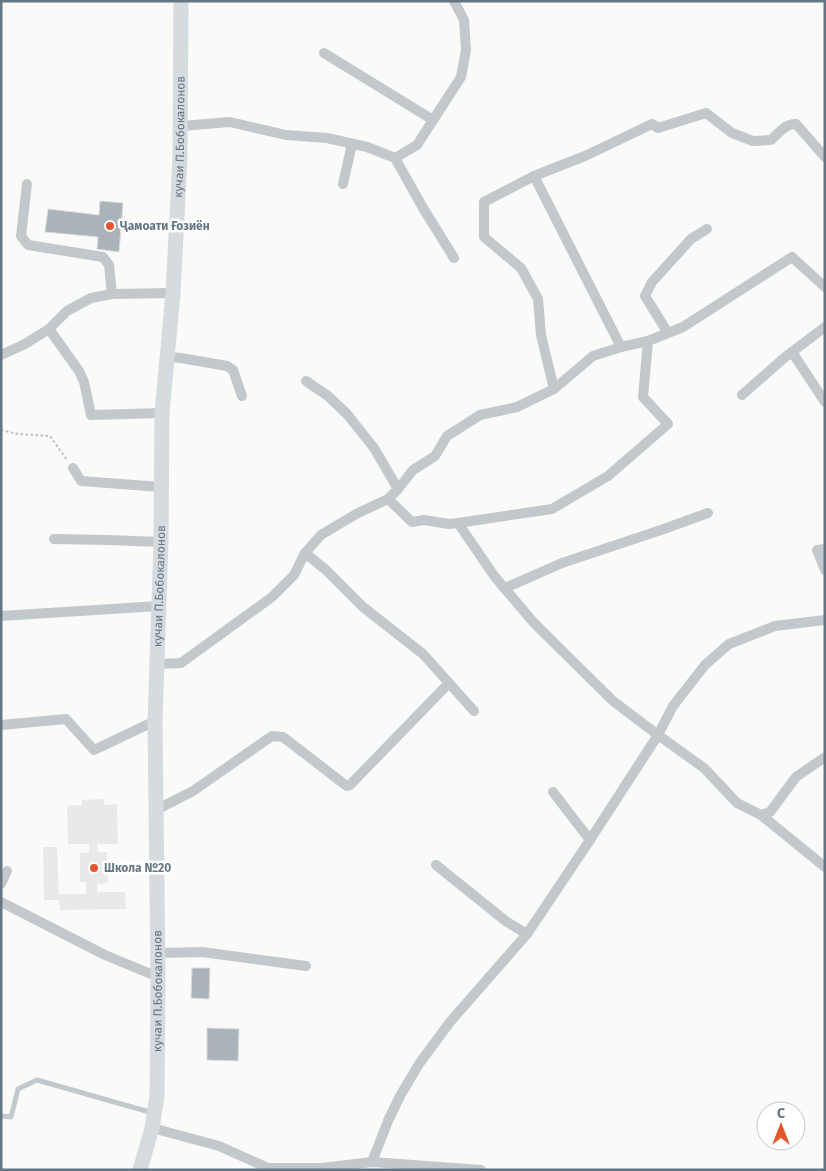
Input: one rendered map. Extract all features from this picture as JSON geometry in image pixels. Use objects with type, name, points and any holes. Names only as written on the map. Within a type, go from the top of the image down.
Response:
[{"type":"main road","name":"кучаи П.Бобокалонов","points":[[140,1170],[157,1096],[158,953],[155,721],[161,542],[162,412],[173,293],[181,126],[181,1]]},
{"type":"street","points":[[395,158],[417,145],[462,77],[466,50],[464,20],[454,1]]},
{"type":"street","points":[[324,53],[433,120]]},
{"type":"street","points":[[554,389],[542,335],[538,298],[521,268],[484,237],[484,202],[534,176],[585,156],[652,124],[658,128],[706,112],[732,133],[753,141],[771,140],[785,127],[796,124],[825,157]]},
{"type":"street","points":[[181,126],[230,122],[286,135],[327,138],[367,147],[395,158],[454,258]]},
{"type":"street","points":[[343,184],[352,144]]},
{"type":"street","points":[[534,176],[621,346]]},
{"type":"street","points":[[26,184],[21,236],[24,241],[28,245],[35,247],[103,257],[109,264],[112,294]]},
{"type":"street","points":[[668,334],[645,296],[652,282],[691,239],[707,229]]},
{"type":"street","points":[[158,664],[181,663],[272,598],[294,575],[305,553],[321,535],[356,514],[388,499],[414,470],[435,456],[447,436],[480,416],[517,407],[554,389],[593,356],[621,346],[648,342],[684,327],[792,257],[825,287]]},
{"type":"street","points":[[1,355],[25,344],[49,329],[67,311],[92,298],[112,294],[173,293]]},
{"type":"street","points":[[742,395],[792,352],[825,327]]},
{"type":"street","points":[[49,329],[79,371],[84,382],[90,415],[162,412]]},
{"type":"street","points":[[388,499],[412,522],[424,520],[449,524],[552,509],[608,476],[668,424],[643,397],[648,342]]},
{"type":"street","points":[[792,352],[825,402]]},
{"type":"street","points":[[168,357],[227,366],[233,370],[242,396]]},
{"type":"street","points":[[306,381],[328,396],[347,414],[374,448],[398,489]]},
{"type":"street","points":[[73,468],[80,481],[161,487]]},
{"type":"street","points":[[505,588],[562,563],[708,513]]},
{"type":"street","points":[[458,523],[495,576],[534,623],[613,701],[704,768],[737,802],[761,815],[825,867]]},
{"type":"street","points":[[54,539],[161,542]]},
{"type":"street","points":[[825,549],[817,550],[825,570]]},
{"type":"street","points":[[305,553],[326,570],[363,607],[423,654],[474,711]]},
{"type":"street","points":[[1,616],[159,606]]},
{"type":"street","points":[[372,1162],[388,1121],[419,1064],[450,1022],[527,934],[658,735],[673,706],[705,665],[728,644],[775,626],[825,620]]},
{"type":"street","points":[[156,810],[193,791],[272,736],[283,737],[344,784],[350,785],[449,683]]},
{"type":"street","points":[[1,725],[66,719],[94,750],[155,721]]},
{"type":"street","points":[[761,815],[770,812],[796,777],[825,757]]},
{"type":"street","points":[[554,792],[590,840]]},
{"type":"street","points":[[436,865],[507,922],[527,934]]},
{"type":"street","points":[[1,884],[7,871]]},
{"type":"street","points":[[1,902],[105,955],[158,977]]},
{"type":"street","points":[[158,953],[202,952],[306,966]]},
{"type":"street","points":[[153,1120],[268,1168],[322,1168],[372,1162],[481,1170]]},
{"type":"lane","points":[[1,1116],[11,1117],[18,1089],[37,1080],[153,1120]]},
{"type":"path","points":[[1,430],[18,434],[50,436],[73,468]]},
{"type":"shaded area","name":"Школа №20","points":[[104,799],[104,805],[117,804],[118,844],[97,844],[98,852],[107,852],[108,883],[97,884],[97,892],[125,892],[126,909],[60,910],[59,900],[44,900],[43,847],[57,847],[59,894],[86,894],[86,882],[80,882],[80,853],[89,853],[89,844],[68,844],[67,806],[82,805],[82,800]]},
{"type":"building","points":[[100,201],[123,203],[119,252],[97,249],[98,237],[45,232],[48,209],[99,215]]},
{"type":"building","points":[[192,968],[210,968],[209,999],[191,998]]},
{"type":"building","points":[[207,1028],[239,1029],[238,1061],[207,1060]]},
{"type":"place","name":"Ҷамоати Ғозиён","points":[[110,226]]},
{"type":"place","name":"Школа №20","points":[[94,868]]}]
